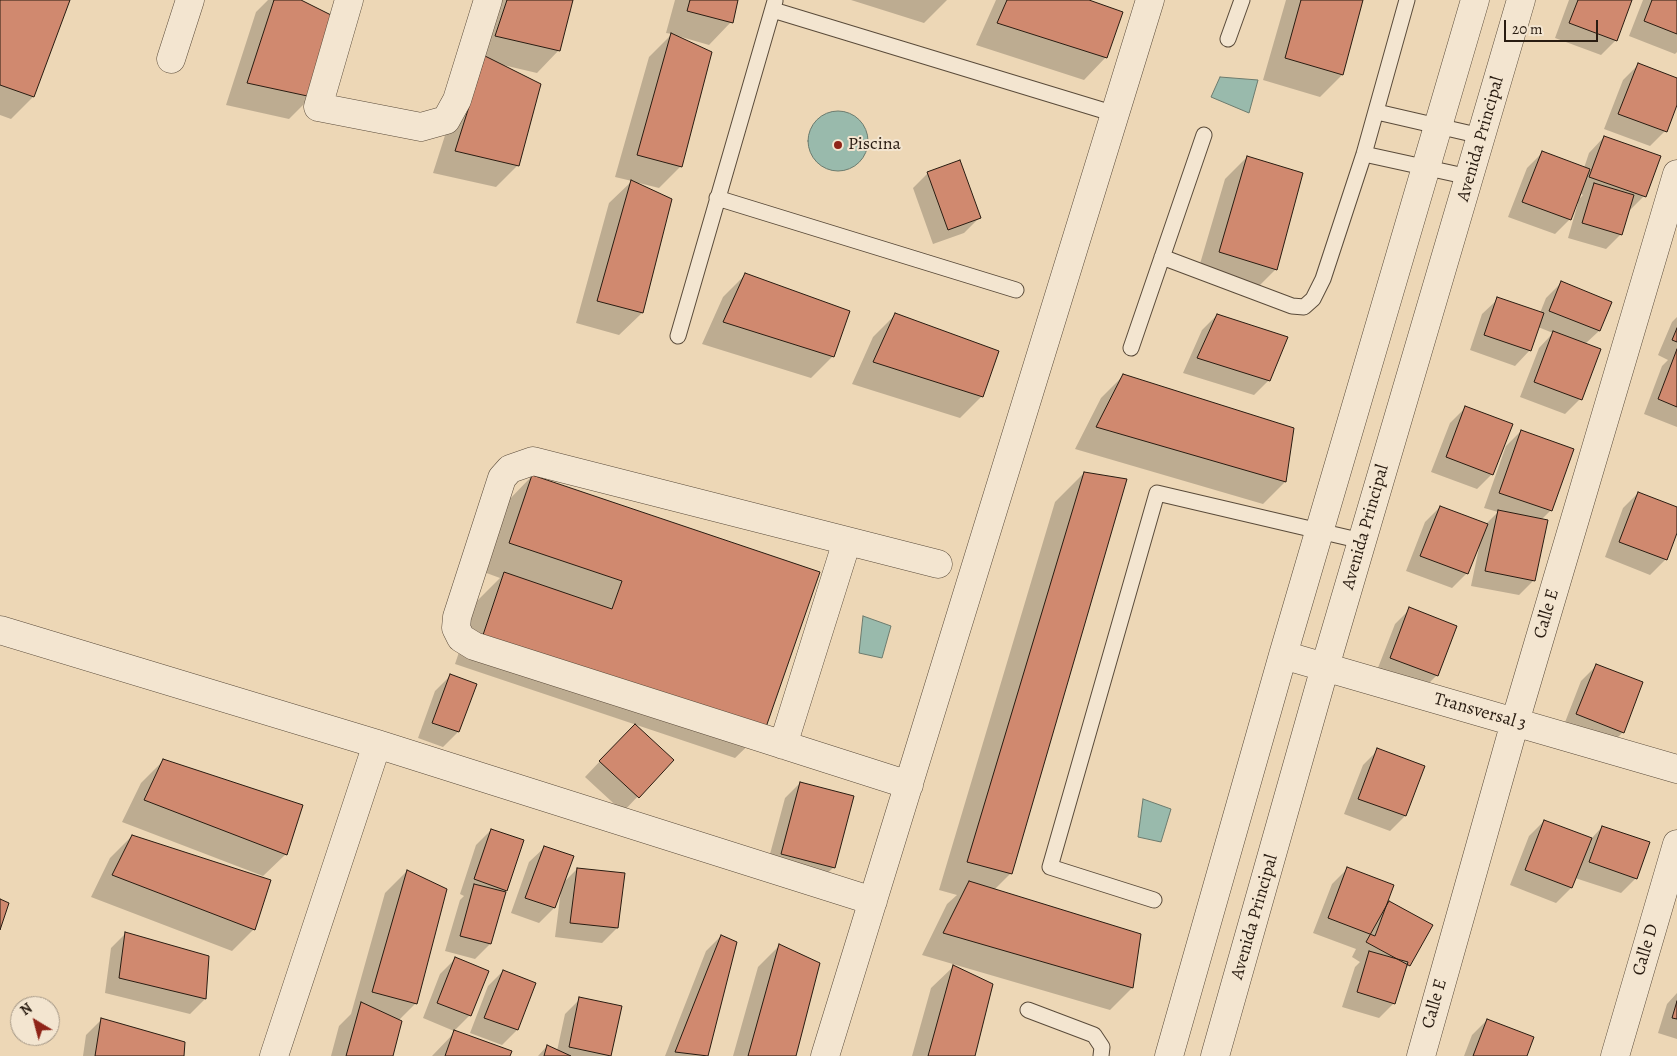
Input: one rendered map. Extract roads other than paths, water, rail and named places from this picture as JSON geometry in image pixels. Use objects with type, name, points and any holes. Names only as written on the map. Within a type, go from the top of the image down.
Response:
[{"type":"street","points":[[171,59],[190,0]]},
{"type":"street","points":[[349,0],[318,107],[421,127],[446,120],[457,100],[488,0]]},
{"type":"street","points":[[825,1056],[1150,0]]},
{"type":"street","points":[[1170,1056],[1282,655],[1476,0]]},
{"type":"street","name":"Avenida Principal","points":[[1215,1056],[1325,667],[1522,0]]},
{"type":"street","name":"Calle E","points":[[1420,1056],[1515,722],[1677,174]]},
{"type":"street","points":[[908,785],[474,646],[461,638],[456,628],[457,617],[502,478],[510,469],[534,461],[938,564]]},
{"type":"street","points":[[782,745],[847,541]]},
{"type":"street","points":[[0,630],[377,744],[873,901]]},
{"type":"street","name":"Transversal 3","points":[[1282,655],[1677,769]]},
{"type":"street","points":[[274,1056],[377,744]]},
{"type":"street","name":"Calle D","points":[[1615,1056],[1677,844]]},
{"type":"lane","points":[[1228,40],[1242,0]]},
{"type":"lane","points":[[1162,257],[1292,306],[1304,307],[1313,299],[1323,279],[1364,154],[1407,0]]},
{"type":"lane","points":[[678,336],[774,5],[1115,114]]},
{"type":"lane","points":[[1376,112],[1482,136]]},
{"type":"lane","points":[[1131,348],[1204,135]]},
{"type":"lane","points":[[1364,154],[1469,177]]},
{"type":"lane","points":[[717,198],[1016,290]]},
{"type":"lane","points":[[1154,900],[1050,867],[1157,493],[1362,541]]},
{"type":"lane","points":[[1028,1010],[1094,1036],[1102,1047],[1101,1056]]},
{"type":"place","name":"Piscina","points":[[838,145]]}]
